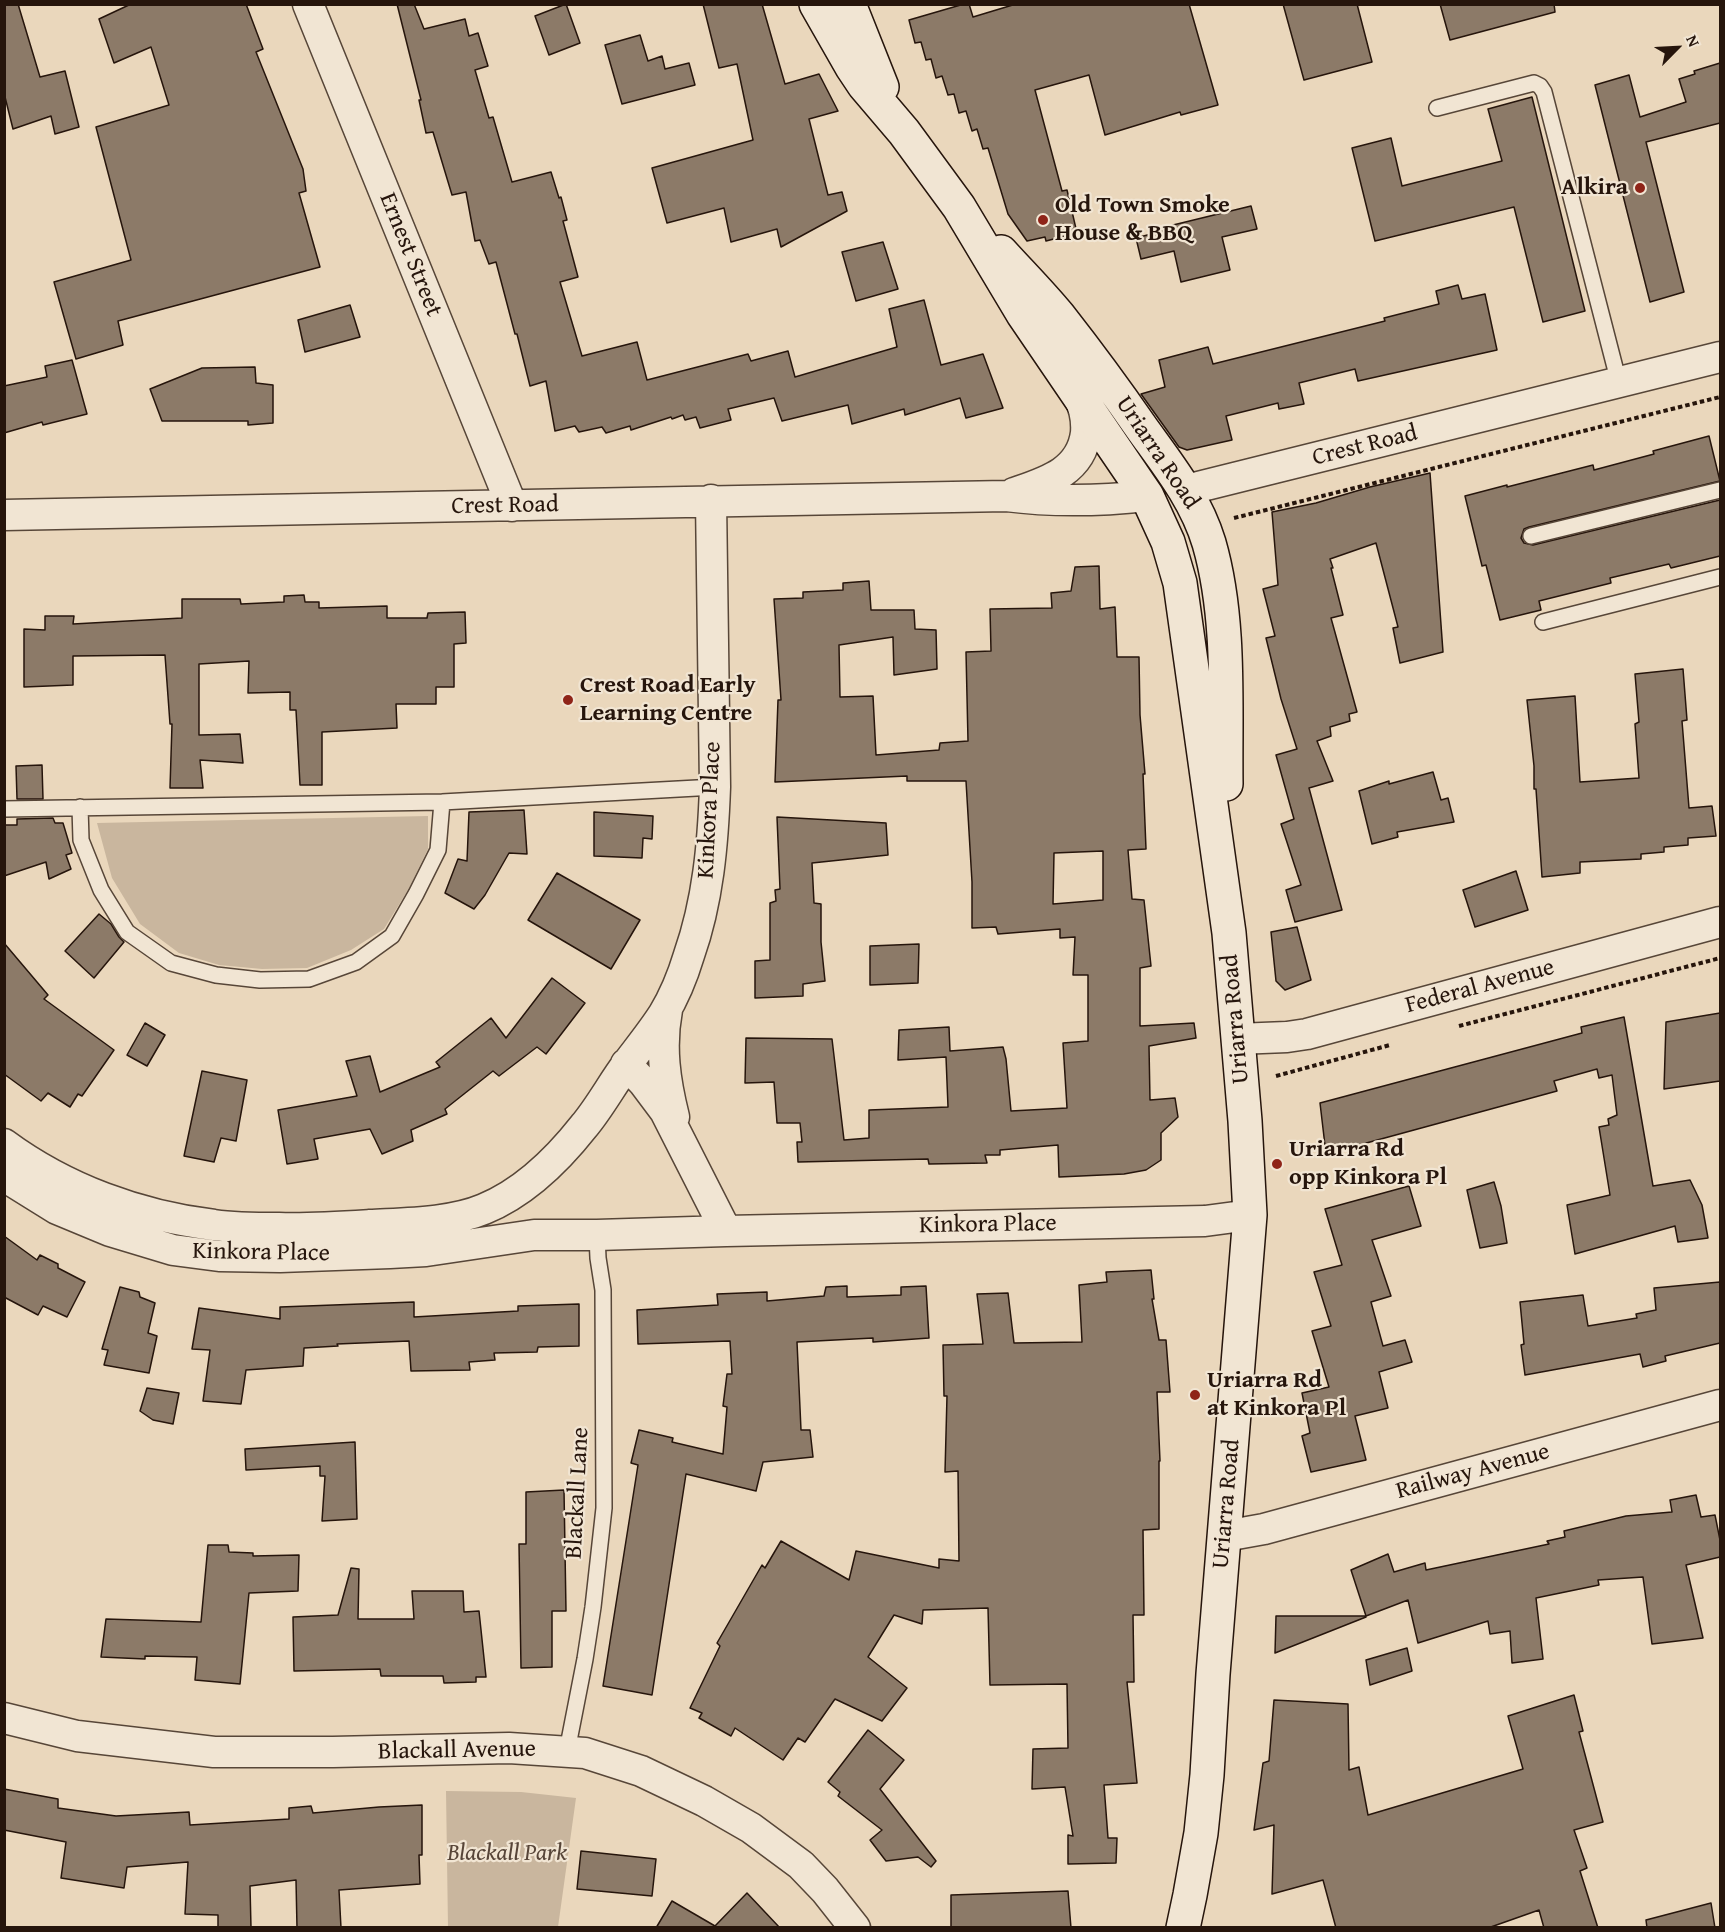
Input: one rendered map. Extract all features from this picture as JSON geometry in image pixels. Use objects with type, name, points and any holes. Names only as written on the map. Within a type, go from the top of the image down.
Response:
[{"type":"main road","name":"Uriarra Road","points":[[816,4],[864,85],[904,132],[958,207],[1023,314],[1147,496],[1168,542],[1180,583],[1229,933]]},
{"type":"main road","name":"Uriarra Road","points":[[857,14],[884,93],[904,132]]},
{"type":"main road","name":"Uriarra Road","points":[[958,207],[1059,316],[1186,490],[1201,519],[1209,543],[1220,608],[1225,669],[1229,933],[1245,1121],[1250,1215],[1212,1674],[1206,1786],[1191,1895],[1183,1928]]},
{"type":"main road","name":"Crest Road","points":[[1147,496],[1186,490]]},
{"type":"main road","name":"Uriarra Road","points":[[1176,1928],[1191,1895]]},
{"type":"street","name":"Ernest Street","points":[[308,4],[512,506]]},
{"type":"street","name":"Crest Road","points":[[1186,490],[1720,357]]},
{"type":"street","name":"Crest Road","points":[[1005,496],[1057,476],[1067,470],[1077,459],[1085,439],[1087,422],[1079,396]]},
{"type":"street","name":"Crest Road","points":[[4,515],[1005,496],[1030,499],[1116,500],[1147,496]]},
{"type":"street","name":"Kinkora Place","points":[[4,1144],[53,1175],[100,1196],[148,1213],[214,1226],[300,1229],[418,1222],[469,1214],[500,1200],[530,1180],[556,1157],[585,1125],[626,1064],[659,1021],[689,958],[698,927],[708,880],[714,834],[716,787],[711,500]]},
{"type":"street","name":"Federal Avenue","points":[[1237,1039],[1307,1034],[1720,922]]},
{"type":"street","points":[[668,1005],[663,1038],[665,1076],[683,1145]]},
{"type":"street","points":[[626,1064],[654,1096],[683,1145],[726,1231]]},
{"type":"street","name":"Kinkora Place","points":[[4,1176],[57,1209],[82,1221],[173,1250],[198,1254],[280,1257],[426,1251],[534,1235],[597,1236],[726,1231],[1205,1221],[1250,1215]]},
{"type":"street","name":"Kinkora Place","points":[[469,1214],[490,1217],[534,1235]]},
{"type":"street","name":"Railway Avenue","points":[[1225,1536],[1264,1529],[1720,1405]]},
{"type":"street","name":"Blackall Avenue","points":[[4,1719],[77,1736],[214,1752],[509,1748],[585,1753],[641,1771],[751,1828],[801,1866],[825,1890],[855,1928]]},
{"type":"lane","points":[[1437,108],[1534,83],[1544,92],[1619,382]]},
{"type":"lane","points":[[1532,536],[1720,490]]},
{"type":"lane","points":[[1543,622],[1720,577]]},
{"type":"lane","points":[[4,809],[442,802],[716,787]]},
{"type":"lane","points":[[80,807],[81,840],[101,890],[127,932],[171,963],[216,975],[260,980],[309,979],[357,962],[392,936],[438,850],[442,802]]},
{"type":"lane","name":"Blackall Lane","points":[[567,1751],[587,1648],[604,1508],[603,1290],[597,1236]]},
{"type":"path","points":[[1234,518],[1720,397]]},
{"type":"path","points":[[1457,1027],[1720,958]]},
{"type":"path","points":[[1275,1076],[1390,1045]]},
{"type":"green space","points":[[428,816],[428,849],[408,890],[384,929],[351,950],[307,968],[262,969],[219,965],[179,953],[140,924],[112,878],[97,823]]},
{"type":"green space","name":"Blackall Park","points":[[446,1791],[521,1792],[576,1798],[558,1927],[448,1927]]},
{"type":"building","points":[[4,4],[18,4],[40,77],[65,71],[79,127],[55,134],[51,116],[13,129],[4,93]]},
{"type":"building","points":[[131,4],[246,4],[263,49],[256,52],[303,169],[306,191],[299,193],[320,267],[118,321],[123,345],[76,359],[54,282],[131,260],[96,127],[169,105],[151,47],[114,63],[99,19]]},
{"type":"building","points":[[397,4],[414,4],[424,29],[465,19],[469,36],[478,33],[488,66],[475,70],[489,118],[493,117],[512,182],[551,172],[559,198],[561,197],[567,220],[563,221],[578,277],[560,282],[582,356],[637,342],[647,380],[748,354],[751,361],[788,351],[795,377],[897,347],[889,309],[924,300],[941,365],[983,354],[1003,408],[966,418],[960,398],[905,415],[904,409],[852,424],[848,405],[782,421],[774,398],[728,409],[731,420],[700,428],[696,417],[685,420],[683,415],[631,430],[630,426],[606,433],[602,427],[579,432],[575,426],[555,431],[546,381],[530,386],[496,262],[489,264],[480,240],[475,241],[466,192],[452,195],[433,132],[426,133],[419,100],[421,100]]},
{"type":"building","points":[[566,4],[580,43],[549,55],[535,16]]},
{"type":"building","points":[[703,4],[762,4],[785,84],[819,74],[838,111],[809,119],[828,195],[842,192],[847,211],[781,247],[777,229],[731,242],[724,208],[667,223],[652,168],[753,140],[737,64],[719,68]]},
{"type":"building","points":[[969,4],[973,17],[1016,4],[1189,4],[1218,105],[1181,115],[1180,112],[1105,135],[1089,75],[1035,90],[1062,191],[1067,190],[1077,233],[1046,241],[1045,237],[1027,241],[1008,214],[988,148],[983,149],[977,129],[972,131],[966,111],[959,113],[954,94],[948,95],[942,76],[936,78],[931,59],[926,60],[921,42],[915,43],[909,20]]},
{"type":"building","points":[[1283,4],[1357,4],[1372,62],[1304,80]]},
{"type":"building","points":[[1440,4],[1554,4],[1555,12],[1450,40]]},
{"type":"building","points":[[640,35],[648,61],[662,56],[665,69],[689,63],[695,85],[622,104],[605,45]]},
{"type":"building","name":"Alkira","points":[[1720,63],[1720,123],[1646,142],[1684,292],[1650,302],[1595,85],[1629,75],[1640,117],[1686,102],[1679,79],[1695,74],[1694,71]]},
{"type":"building","points":[[1532,97],[1585,311],[1543,322],[1514,207],[1375,241],[1352,148],[1391,138],[1402,186],[1502,161],[1488,109]]},
{"type":"building","points":[[1251,206],[1257,229],[1222,237],[1230,270],[1181,282],[1174,251],[1141,259],[1136,238],[1170,229],[1169,226]]},
{"type":"building","points":[[883,242],[898,289],[856,301],[842,252]]},
{"type":"building","points":[[1458,285],[1462,299],[1485,294],[1497,350],[1358,381],[1355,369],[1299,383],[1304,404],[1279,409],[1278,403],[1226,416],[1232,440],[1187,450],[1179,447],[1141,394],[1165,387],[1159,360],[1208,347],[1213,364],[1385,321],[1384,318],[1439,304],[1436,291]]},
{"type":"building","points":[[350,305],[360,337],[305,352],[298,320]]},
{"type":"building","points":[[72,360],[87,414],[43,425],[42,422],[4,433],[4,386],[47,377],[45,366]]},
{"type":"building","points":[[255,367],[256,383],[273,385],[273,423],[248,425],[248,421],[162,421],[150,389],[202,368]]},
{"type":"building","points":[[1709,436],[1720,481],[1529,527],[1524,529],[1521,538],[1524,543],[1533,545],[1720,500],[1720,556],[1671,568],[1669,564],[1610,578],[1611,583],[1539,601],[1541,610],[1500,620],[1486,565],[1482,566],[1465,496],[1593,465],[1594,470]]},
{"type":"building","points":[[1430,473],[1443,652],[1400,663],[1393,628],[1398,627],[1376,543],[1330,559],[1343,615],[1331,618],[1357,712],[1349,714],[1350,721],[1330,727],[1331,736],[1317,741],[1333,781],[1309,788],[1342,910],[1295,922],[1286,890],[1301,885],[1281,824],[1294,819],[1276,755],[1297,749],[1281,699],[1266,638],[1275,636],[1263,589],[1278,585],[1272,512],[1316,503]]},
{"type":"building","points":[[1099,566],[1100,609],[1115,607],[1117,657],[1139,657],[1146,849],[1128,850],[1132,899],[1144,900],[1151,966],[1140,968],[1140,1026],[1194,1023],[1196,1038],[1149,1046],[1150,1100],[1175,1098],[1178,1117],[1161,1133],[1161,1160],[1146,1170],[1124,1174],[1059,1177],[1058,1145],[1000,1150],[1000,1155],[985,1155],[987,1163],[929,1164],[928,1159],[798,1162],[797,1142],[802,1142],[800,1123],[777,1123],[774,1082],[745,1083],[746,1038],[832,1039],[844,1140],[869,1138],[869,1110],[948,1107],[946,1057],[898,1060],[899,1030],[949,1027],[950,1051],[1003,1047],[1011,1111],[1067,1108],[1063,1043],[1088,1041],[1088,975],[1073,975],[1075,937],[1060,938],[1060,929],[998,934],[996,927],[972,928],[972,882],[966,781],[907,781],[907,776],[775,782],[778,700],[781,700],[774,599],[803,598],[803,592],[843,590],[843,583],[869,581],[871,610],[914,610],[915,629],[936,630],[937,669],[894,675],[893,637],[839,645],[840,697],[873,696],[876,755],[939,750],[940,743],[968,741],[966,652],[991,651],[990,609],[1052,608],[1051,593],[1071,591],[1075,567]],"holes":[[[1103,851],[1103,900],[1053,904],[1054,853]]]},
{"type":"building","points":[[304,595],[305,602],[319,602],[319,608],[387,606],[387,618],[427,618],[428,613],[465,612],[466,643],[454,644],[454,687],[436,687],[436,704],[396,704],[397,728],[322,732],[322,785],[300,785],[296,710],[290,710],[290,692],[248,693],[249,661],[199,664],[199,735],[240,734],[243,763],[200,760],[203,788],[170,788],[172,724],[170,724],[165,655],[73,656],[73,685],[24,687],[24,629],[45,630],[45,616],[74,616],[73,624],[182,618],[182,599],[240,599],[241,604],[284,602],[284,596]]},
{"type":"building","points":[[1683,669],[1687,720],[1682,721],[1689,808],[1712,806],[1716,836],[1688,838],[1688,845],[1664,847],[1664,852],[1641,854],[1641,859],[1580,862],[1580,873],[1542,877],[1527,700],[1575,696],[1580,782],[1639,778],[1635,724],[1639,722],[1635,674]]},
{"type":"building","points":[[42,765],[43,799],[17,799],[16,766]]},
{"type":"building","points":[[1433,772],[1441,800],[1448,798],[1454,822],[1397,832],[1398,837],[1372,844],[1359,791],[1389,781],[1389,784]]},
{"type":"building","points":[[524,810],[527,854],[509,853],[485,895],[474,909],[445,893],[458,859],[467,861],[469,812]]},
{"type":"building","points":[[594,812],[653,816],[652,839],[643,838],[642,858],[594,856]]},
{"type":"building","points":[[777,817],[886,823],[888,855],[812,863],[814,903],[821,904],[821,942],[825,981],[803,984],[803,996],[755,998],[755,961],[770,960],[770,903],[776,901],[775,890],[780,889]]},
{"type":"building","points":[[53,818],[55,823],[63,823],[72,853],[66,855],[71,869],[49,879],[46,862],[4,876],[4,825],[17,825],[17,819]]},
{"type":"building","points":[[1516,871],[1528,910],[1475,927],[1463,890]]},
{"type":"building","points":[[557,873],[640,920],[611,969],[528,920]]},
{"type":"building","points":[[99,914],[111,924],[124,942],[94,978],[65,951]]},
{"type":"building","points":[[1297,927],[1311,980],[1285,990],[1276,981],[1271,932]]},
{"type":"building","points":[[4,943],[48,995],[44,999],[114,1050],[82,1096],[78,1094],[70,1107],[48,1093],[41,1101],[4,1074]]},
{"type":"building","points":[[919,944],[918,983],[870,985],[870,946]]},
{"type":"building","points":[[552,978],[585,1003],[546,1054],[537,1047],[499,1076],[493,1071],[445,1109],[447,1114],[411,1130],[413,1141],[382,1154],[370,1129],[314,1139],[318,1159],[287,1164],[278,1110],[357,1096],[346,1061],[370,1056],[380,1092],[440,1067],[436,1062],[491,1018],[506,1038]]},
{"type":"building","points":[[1720,1013],[1720,1081],[1664,1089],[1666,1022]]},
{"type":"building","points":[[1624,1017],[1653,1186],[1690,1180],[1702,1205],[1708,1238],[1678,1242],[1675,1226],[1575,1254],[1567,1205],[1610,1195],[1599,1127],[1609,1125],[1608,1119],[1617,1115],[1612,1075],[1599,1078],[1597,1069],[1554,1081],[1557,1091],[1326,1154],[1320,1103],[1582,1033],[1581,1027]]},
{"type":"building","points":[[145,1023],[165,1035],[147,1066],[127,1055]]},
{"type":"building","points":[[202,1071],[247,1080],[236,1141],[221,1138],[214,1162],[184,1156]]},
{"type":"building","points":[[1494,1182],[1501,1206],[1507,1243],[1480,1248],[1467,1190]]},
{"type":"building","points":[[1409,1186],[1421,1226],[1372,1240],[1391,1296],[1371,1302],[1383,1346],[1405,1340],[1412,1362],[1379,1372],[1388,1408],[1355,1416],[1366,1460],[1311,1472],[1302,1436],[1310,1433],[1302,1393],[1329,1387],[1312,1331],[1331,1326],[1314,1272],[1342,1265],[1325,1209]]},
{"type":"building","points":[[4,1236],[37,1260],[40,1255],[58,1264],[58,1268],[85,1282],[67,1317],[43,1306],[38,1315],[4,1297]]},
{"type":"building","points":[[1151,1270],[1154,1299],[1152,1299],[1159,1340],[1166,1340],[1170,1392],[1157,1392],[1160,1461],[1159,1529],[1143,1530],[1144,1615],[1133,1615],[1134,1682],[1127,1682],[1137,1783],[1104,1785],[1108,1838],[1117,1838],[1116,1863],[1068,1864],[1068,1835],[1073,1836],[1065,1787],[1032,1789],[1033,1749],[1068,1748],[1067,1684],[990,1685],[988,1608],[923,1610],[922,1624],[894,1615],[868,1657],[907,1688],[882,1721],[835,1699],[805,1742],[798,1738],[783,1760],[735,1728],[731,1736],[699,1718],[702,1713],[690,1708],[720,1646],[717,1643],[762,1565],[765,1568],[781,1541],[849,1580],[856,1551],[939,1568],[939,1559],[959,1561],[958,1471],[945,1472],[947,1396],[944,1396],[943,1345],[983,1344],[977,1294],[1008,1293],[1014,1343],[1082,1342],[1079,1285],[1107,1282],[1106,1272]]},
{"type":"building","points":[[1720,1282],[1720,1343],[1665,1356],[1666,1361],[1643,1367],[1640,1354],[1525,1375],[1521,1345],[1524,1344],[1520,1302],[1583,1295],[1588,1326],[1637,1318],[1636,1314],[1656,1310],[1654,1288]]},
{"type":"building","points":[[847,1286],[847,1297],[901,1295],[901,1287],[926,1286],[929,1338],[873,1342],[873,1338],[797,1342],[801,1430],[810,1430],[813,1457],[763,1462],[756,1491],[686,1474],[652,1695],[603,1686],[638,1465],[631,1463],[639,1430],[673,1438],[672,1442],[723,1454],[727,1407],[723,1406],[727,1374],[732,1374],[730,1341],[638,1344],[637,1310],[718,1305],[717,1294],[767,1292],[767,1301],[824,1296],[826,1287]]},
{"type":"building","points":[[120,1287],[139,1292],[140,1297],[155,1303],[148,1333],[157,1336],[149,1373],[104,1365],[108,1350],[102,1349]]},
{"type":"building","points":[[414,1302],[414,1317],[518,1311],[518,1306],[579,1304],[579,1346],[538,1347],[537,1352],[494,1353],[495,1360],[469,1362],[470,1370],[411,1371],[409,1341],[304,1348],[303,1366],[246,1370],[241,1404],[203,1401],[210,1350],[192,1349],[199,1308],[280,1319],[280,1307]]},
{"type":"building","points":[[147,1388],[179,1393],[173,1424],[153,1420],[140,1411]]},
{"type":"building","points":[[355,1442],[357,1519],[322,1521],[325,1476],[320,1476],[320,1466],[246,1470],[245,1449]]},
{"type":"building","points":[[564,1490],[566,1611],[552,1611],[552,1667],[521,1668],[519,1544],[526,1544],[526,1492]]},
{"type":"building","points":[[1696,1495],[1701,1517],[1715,1515],[1720,1540],[1720,1557],[1686,1565],[1703,1638],[1652,1644],[1643,1577],[1598,1580],[1599,1585],[1536,1598],[1543,1659],[1512,1663],[1510,1631],[1490,1634],[1488,1621],[1418,1643],[1408,1600],[1366,1616],[1351,1570],[1388,1554],[1394,1572],[1425,1563],[1426,1570],[1549,1544],[1547,1541],[1565,1537],[1564,1531],[1626,1516],[1672,1512],[1670,1500]]},
{"type":"building","points":[[208,1545],[228,1545],[229,1552],[253,1553],[253,1556],[299,1555],[298,1591],[249,1593],[240,1684],[195,1680],[197,1657],[145,1656],[145,1659],[101,1657],[106,1619],[201,1622]]},
{"type":"building","points":[[351,1568],[359,1569],[358,1619],[414,1619],[412,1591],[463,1591],[464,1612],[479,1611],[486,1677],[476,1677],[476,1682],[444,1683],[443,1676],[381,1676],[380,1669],[294,1671],[293,1617],[338,1615]]},
{"type":"building","points":[[1276,1616],[1366,1616],[1366,1617],[1275,1653]]},
{"type":"building","points":[[1407,1648],[1412,1671],[1370,1685],[1366,1660]]},
{"type":"building","points":[[1574,1695],[1583,1731],[1579,1732],[1603,1822],[1574,1830],[1587,1868],[1580,1871],[1598,1928],[1544,1928],[1539,1910],[1488,1928],[1336,1928],[1323,1880],[1272,1894],[1274,1825],[1254,1830],[1263,1763],[1269,1761],[1274,1700],[1348,1704],[1349,1770],[1359,1767],[1368,1815],[1523,1769],[1508,1716]]},
{"type":"building","points":[[868,1730],[904,1760],[880,1789],[936,1861],[931,1867],[918,1857],[886,1861],[870,1840],[882,1830],[838,1796],[840,1792],[828,1782]]},
{"type":"building","points":[[4,1789],[58,1799],[58,1808],[116,1816],[189,1812],[190,1825],[289,1819],[289,1808],[311,1806],[313,1813],[422,1805],[420,1884],[339,1890],[341,1928],[297,1928],[296,1880],[250,1886],[251,1928],[218,1928],[218,1915],[185,1914],[188,1862],[127,1867],[124,1888],[61,1878],[66,1842],[4,1830]]},
{"type":"building","points":[[581,1851],[656,1859],[652,1896],[577,1889]]},
{"type":"building","points":[[1068,1891],[1071,1928],[951,1928],[951,1895]]},
{"type":"building","points":[[747,1893],[780,1928],[656,1928],[672,1901],[715,1926]]},
{"type":"building","points":[[1711,1903],[1715,1928],[1647,1928],[1646,1920]]},
{"type":"place","name":"Alkira","points":[[1640,188]]},
{"type":"place","name":"Old Town Smoke House & BBQ","points":[[1043,220]]},
{"type":"place","name":"Crest Road Early Learning Centre","points":[[568,700]]},
{"type":"place","name":"Uriarra Rd opp Kinkora Pl","points":[[1277,1164]]},
{"type":"place","name":"Uriarra Rd at Kinkora Pl","points":[[1195,1395]]}]
